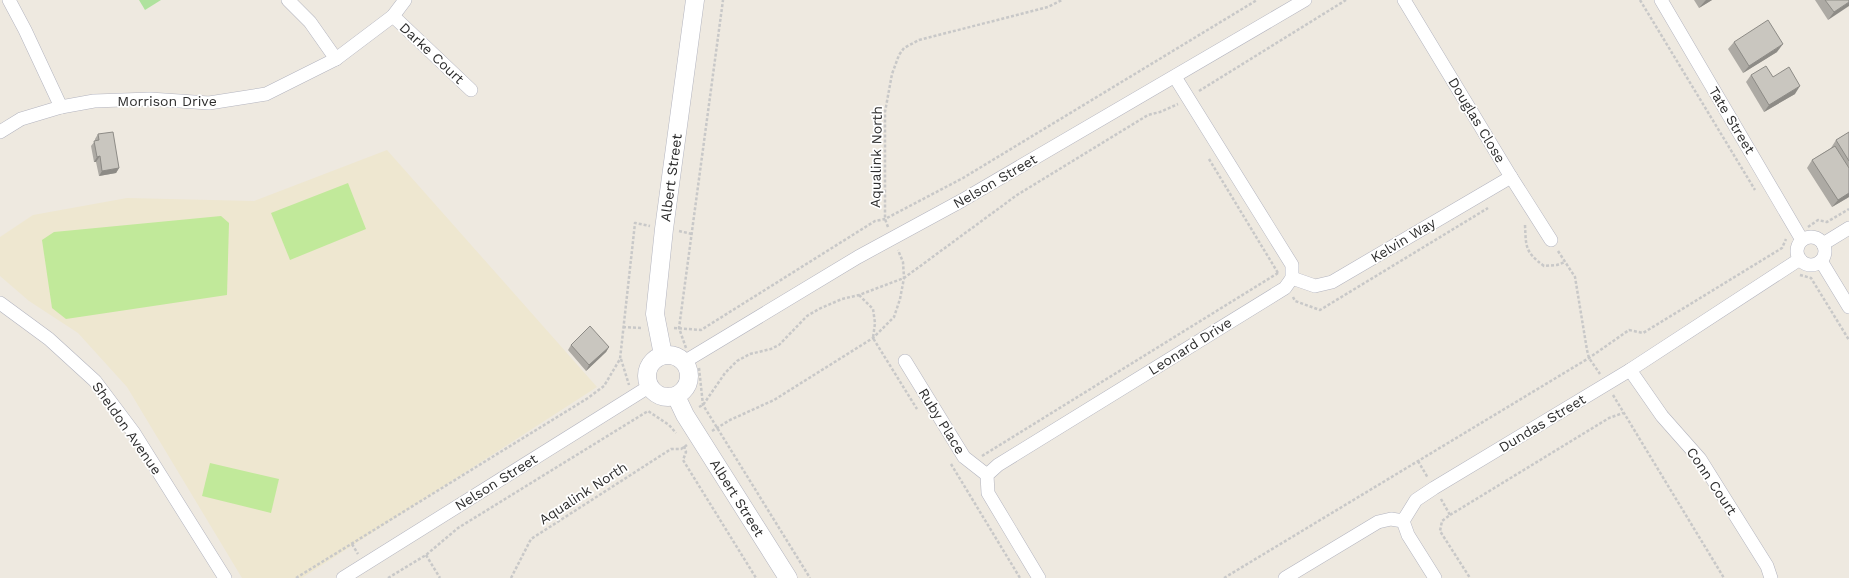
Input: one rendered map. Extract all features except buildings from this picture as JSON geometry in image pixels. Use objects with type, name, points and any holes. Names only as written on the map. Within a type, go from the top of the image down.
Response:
[{"type":"street","points":[[9,0],[25,30],[61,107]]},
{"type":"street","points":[[288,0],[310,22],[336,59]]},
{"type":"street","name":"Morrison Drive","points":[[0,132],[21,119],[61,107],[94,101],[150,99],[209,103],[266,94],[336,59],[393,16],[405,0]]},
{"type":"street","name":"Albert Street","points":[[663,355],[654,314],[695,0]]},
{"type":"street","name":"Nelson Street","points":[[688,359],[858,257],[894,239],[1175,77],[1305,0]]},
{"type":"street","name":"Douglas Close","points":[[1404,0],[1511,177],[1551,240]]},
{"type":"street","name":"Tate Street","points":[[1661,0],[1800,236]]},
{"type":"street","name":"Darke Court","points":[[393,16],[471,90]]},
{"type":"street","points":[[1175,77],[1189,97],[1292,265],[1288,283]]},
{"type":"street","name":"Kelvin Way","points":[[1288,283],[1315,286],[1332,282],[1511,177]]},
{"type":"street","points":[[1823,244],[1849,228]]},
{"type":"street","points":[[1800,236],[1818,238],[1823,244],[1825,253],[1821,261],[1812,265],[1796,261],[1798,255],[1797,247],[1800,236]]},
{"type":"street","name":"Dundas Street","points":[[1403,520],[1416,500],[1434,488],[1630,370],[1796,261]]},
{"type":"street","points":[[1821,261],[1849,307]]},
{"type":"street","name":"Leonard Drive","points":[[987,475],[998,465],[1288,283]]},
{"type":"street","name":"Sheldon Avenue","points":[[0,303],[49,339],[95,381],[134,432],[225,578]]},
{"type":"street","points":[[663,355],[688,359],[689,381],[686,388],[676,396],[661,396],[650,386],[647,379],[648,368],[652,362],[663,355]]},
{"type":"street","name":"Ruby Place","points":[[905,361],[964,457],[987,475]]},
{"type":"street","name":"Conn Court","points":[[1630,370],[1662,416],[1700,459],[1767,566],[1771,578]]},
{"type":"street","name":"Nelson Street","points":[[343,578],[650,386]]},
{"type":"street","name":"Albert Street","points":[[676,396],[685,415],[788,578]]},
{"type":"street","points":[[987,475],[988,493],[1039,578]]},
{"type":"street","points":[[1285,578],[1378,522],[1391,520],[1403,520],[1408,535],[1435,578]]},
{"type":"path","points":[[723,0],[679,328],[688,359],[701,370],[702,405],[810,578]]},
{"type":"path","name":"Aqualink North","points":[[717,428],[730,420],[774,400],[873,338],[894,317],[900,299],[904,278],[904,262],[885,219],[885,112],[892,74],[899,55],[904,48],[919,40],[1048,7],[1062,0]]},
{"type":"path","points":[[623,327],[701,330],[875,221],[885,219],[963,178],[1257,0]]},
{"type":"path","points":[[669,425],[702,405],[725,373],[737,361],[750,354],[771,349],[780,345],[811,313],[842,299],[858,295],[904,278],[1017,195],[1148,114],[1160,112],[1176,106],[1346,0]]},
{"type":"path","points":[[1640,0],[1757,193]]},
{"type":"path","points":[[1205,153],[1278,273],[1288,283],[1295,301],[1320,310],[1494,204]]},
{"type":"path","points":[[1224,578],[1589,358],[1628,330],[1643,333],[1782,248],[1786,240],[1800,236],[1818,220],[1827,222],[1849,209]]},
{"type":"path","points":[[296,578],[604,386],[612,375],[620,359],[635,223],[692,234]]},
{"type":"path","points":[[1525,223],[1525,244],[1535,260],[1544,266],[1557,266],[1565,262]]},
{"type":"path","points":[[1782,233],[1786,240]]},
{"type":"path","points":[[1551,240],[1575,277],[1589,358],[1724,578]]},
{"type":"path","points":[[1782,248],[1796,261],[1800,275],[1811,278],[1849,340]]},
{"type":"path","points":[[956,472],[1278,273]]},
{"type":"path","points":[[388,578],[426,555],[458,528],[648,411],[669,425],[678,436]]},
{"type":"path","points":[[1470,578],[1440,531],[1442,522],[1450,515],[1609,418],[1623,412]]},
{"type":"path","points":[[682,440],[686,452],[683,460],[756,578]]},
{"type":"path","name":"Aqualink North","points":[[511,578],[531,539],[671,449],[681,450],[684,447]]},
{"type":"path","points":[[1418,461],[1450,515]]},
{"type":"path","points":[[426,555],[440,578]]},
{"type":"shaded area","points":[[387,150],[597,387],[302,578],[242,578],[127,387],[78,333],[29,301],[0,276],[0,237],[33,215],[127,198],[254,201]]},
{"type":"green space","points":[[139,0],[161,0],[145,10]]},
{"type":"green space","points":[[348,183],[366,229],[290,260],[271,213]]},
{"type":"green space","points":[[221,216],[229,223],[227,295],[66,319],[52,308],[42,240],[54,232]]},
{"type":"green space","points":[[210,463],[279,479],[271,513],[202,496]]}]
